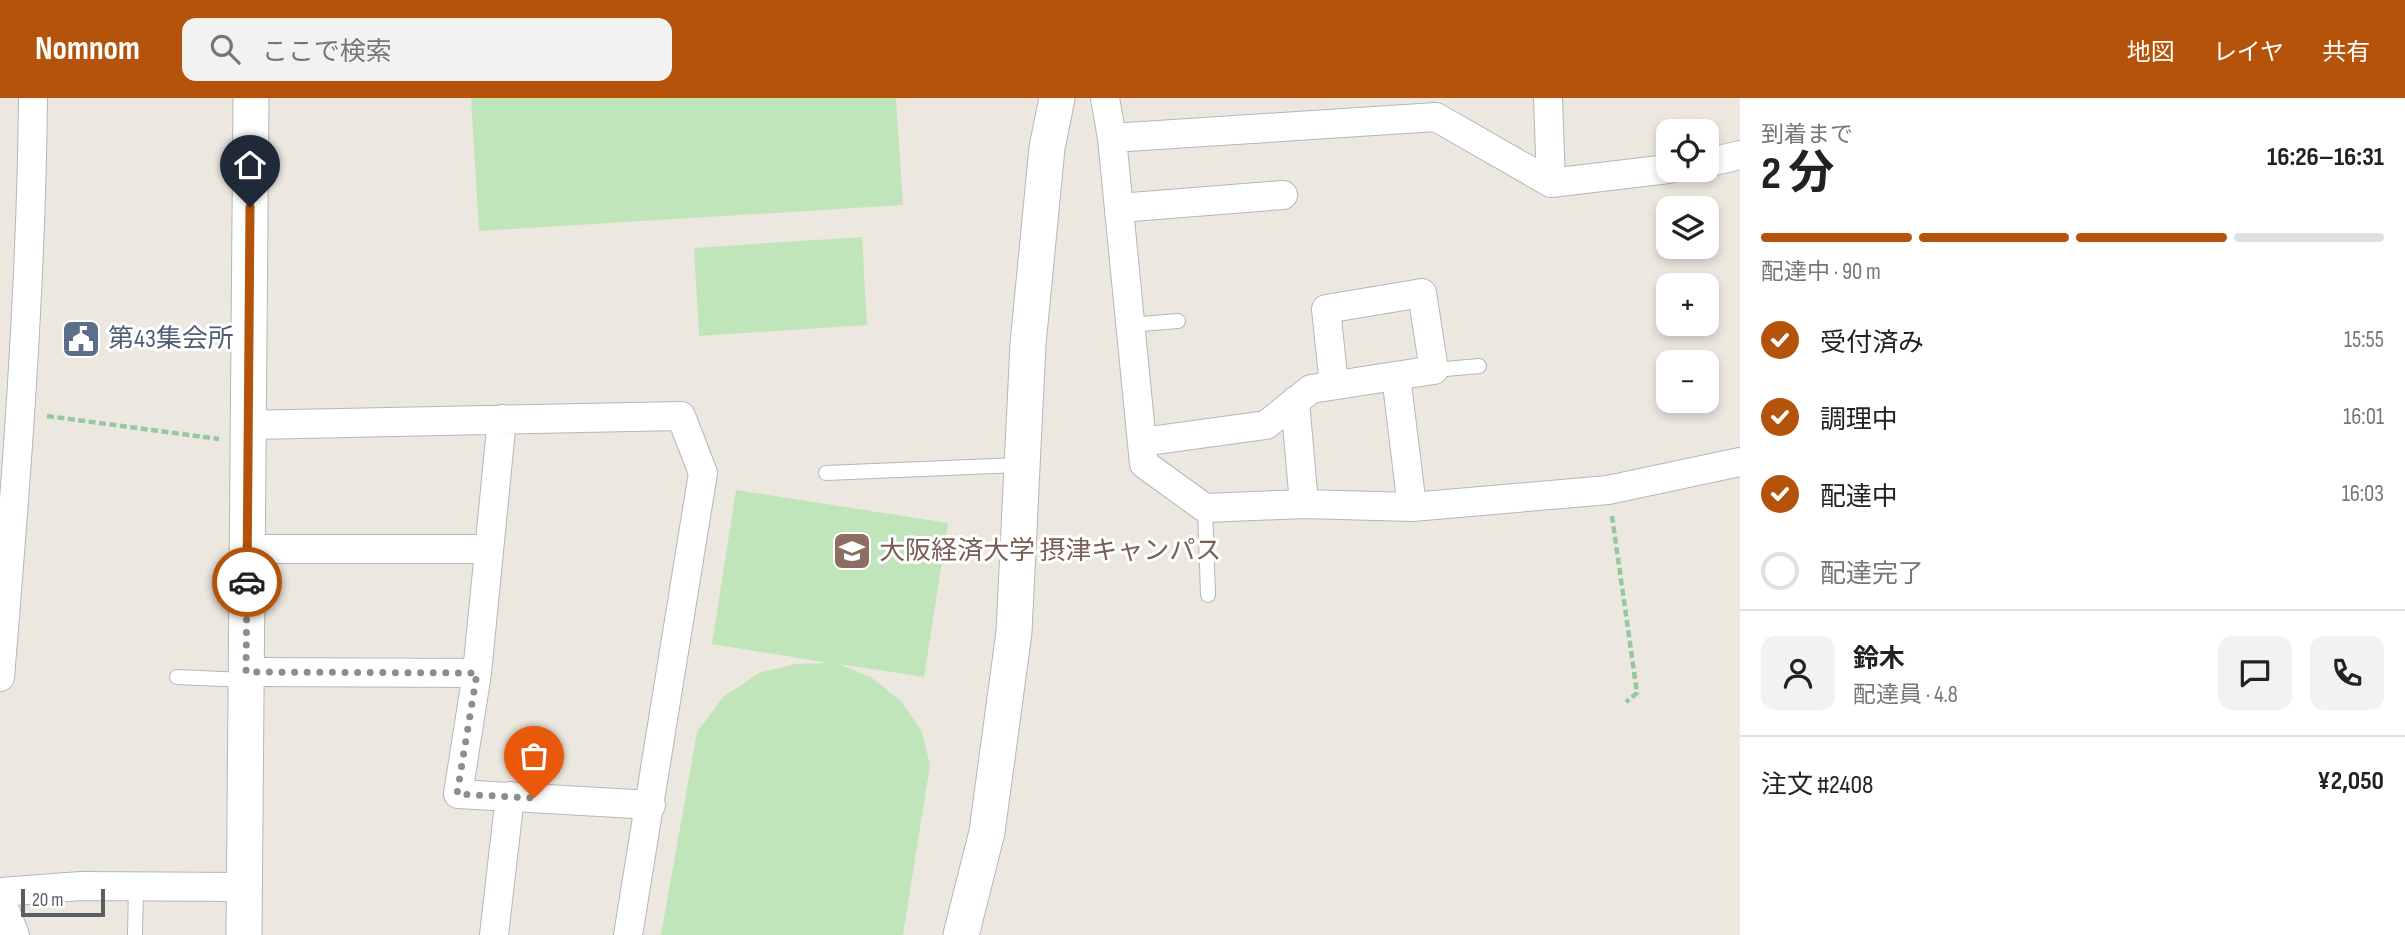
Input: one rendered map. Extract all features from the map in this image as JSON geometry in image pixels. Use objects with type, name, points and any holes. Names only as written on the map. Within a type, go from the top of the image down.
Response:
[{"type":"street","points":[[0,677],[15,415],[32,229],[33,98]]},
{"type":"street","points":[[244,935],[251,98]]},
{"type":"street","points":[[961,935],[987,832],[1014,632],[1020,464],[1047,148],[1057,98]]},
{"type":"street","points":[[1105,98],[1112,138],[1128,326],[1144,464],[1205,508],[1304,504],[1412,507],[1608,490],[1740,461]]},
{"type":"street","points":[[1548,98],[1550,183]]},
{"type":"street","points":[[1112,138],[1435,108],[1550,183],[1656,170]]},
{"type":"street","points":[[1719,160],[1740,155]]},
{"type":"street","points":[[1119,208],[1283,195]]},
{"type":"street","points":[[1142,442],[1266,425],[1311,389],[1434,370],[1422,293],[1326,309],[1334,385]]},
{"type":"street","points":[[1396,376],[1412,507]]},
{"type":"street","points":[[1295,401],[1304,504]]},
{"type":"street","points":[[248,434],[502,419],[681,416],[703,472],[628,935]]},
{"type":"street","points":[[502,419],[477,673],[457,794],[651,805]]},
{"type":"street","points":[[248,549],[488,550]]},
{"type":"street","points":[[246,676],[477,673]]},
{"type":"street","points":[[494,935],[510,796]]},
{"type":"street","points":[[0,892],[81,886],[244,887]]},
{"type":"street","points":[[0,898],[15,935]]},
{"type":"lane","points":[[1128,326],[1178,321]]},
{"type":"lane","points":[[1434,370],[1479,366]]},
{"type":"lane","points":[[826,473],[1020,464]]},
{"type":"lane","points":[[1205,508],[1208,595]]},
{"type":"lane","points":[[177,677],[246,676]]},
{"type":"lane","points":[[135,886],[135,935]]},
{"type":"path","points":[[15,415],[248,434]]},
{"type":"path","points":[[1608,490],[1637,693],[1626,702]]},
{"type":"green space","points":[[471,98],[896,98],[903,205],[479,231]]},
{"type":"green space","points":[[862,237],[867,325],[699,336],[694,248]]},
{"type":"green space","points":[[736,490],[948,523],[924,677],[839,664],[872,678],[902,702],[922,732],[930,765],[903,935],[661,935],[697,732],[723,697],[759,673],[795,664],[829,663],[712,644]]},
{"type":"way so far","points":[[247,582],[246,672],[477,673],[457,794],[534,798]]},
{"type":"place","name":"第43集会所","points":[[81,339]]},
{"type":"place","name":"大阪経済大学 摂津キャンパス","points":[[852,551]]},
{"type":"route","points":[[247,582],[250,207]]}]
